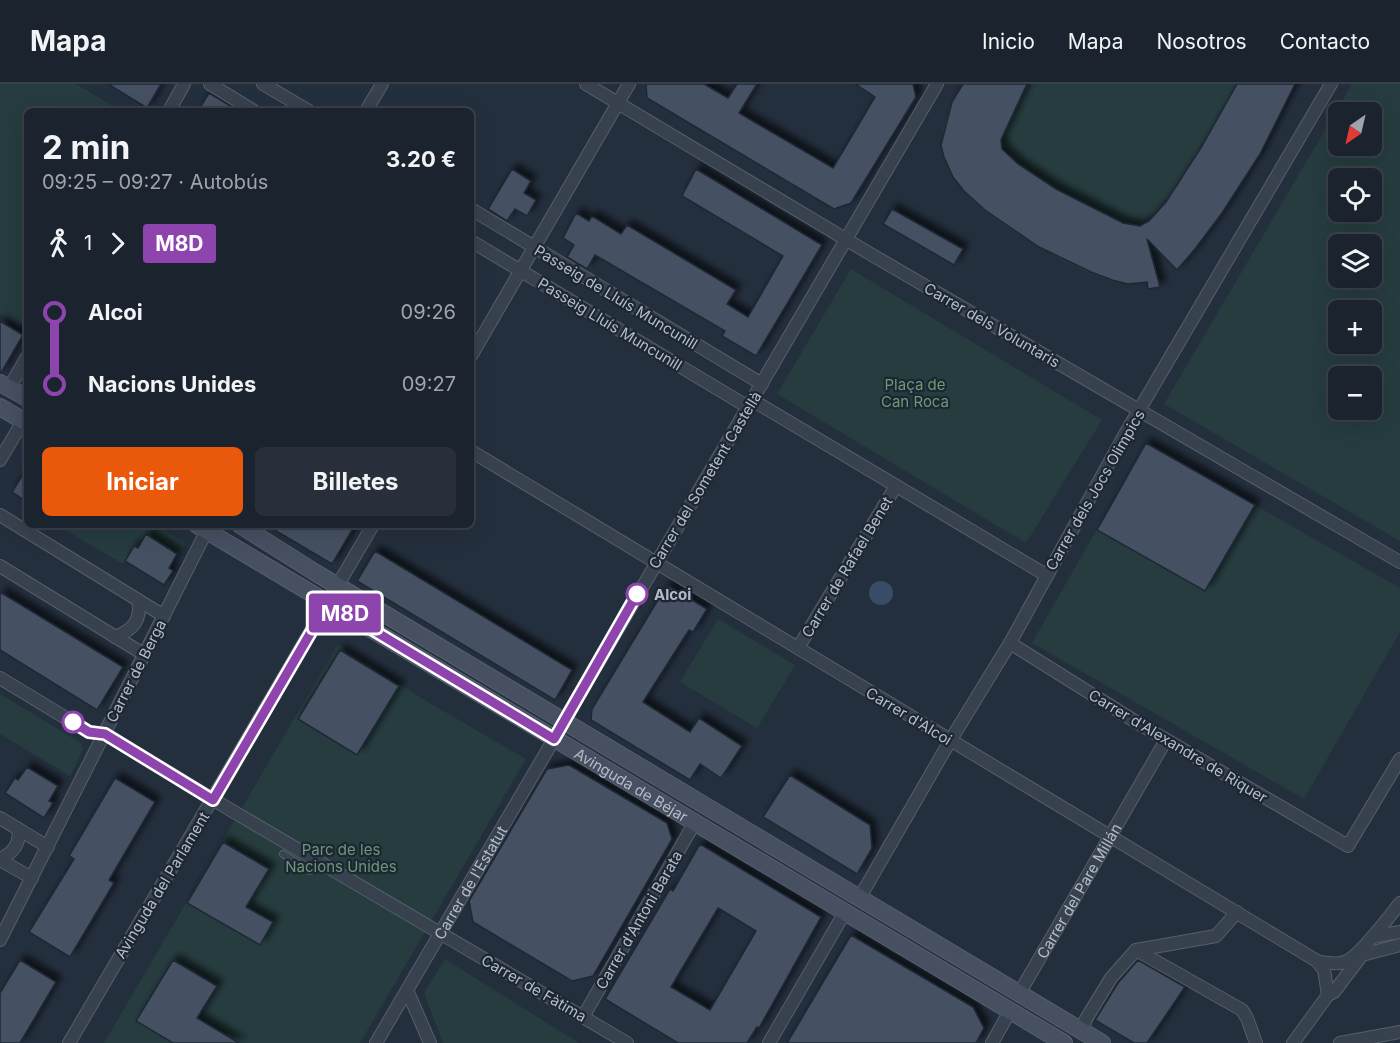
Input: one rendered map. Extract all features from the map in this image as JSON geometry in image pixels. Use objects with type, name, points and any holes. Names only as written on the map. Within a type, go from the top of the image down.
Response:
[{"type":"main road","points":[[4,385],[24,396]]},
{"type":"main road","points":[[0,407],[24,421]]},
{"type":"main road","name":"Avinguda de Béjar","points":[[202,528],[1064,1043]]},
{"type":"main road","name":"Avinguda de Béjar","points":[[245,528],[1102,1043]]},
{"type":"main road","name":"Carrer de l'Estatut","points":[[554,739],[564,721]]},
{"type":"main road","name":"Carrer del Pare Millán","points":[[1010,1011],[1020,992]]},
{"type":"street","points":[[171,108],[184,84]]},
{"type":"street","points":[[210,84],[249,108]]},
{"type":"street","points":[[263,84],[304,108]]},
{"type":"street","points":[[368,108],[382,84]]},
{"type":"street","name":"Carrer dels Voluntaris","points":[[586,84],[1139,412],[1400,562]]},
{"type":"street","points":[[474,351],[630,84]]},
{"type":"street","name":"Carrer del Sometent Castellà","points":[[564,721],[937,84]]},
{"type":"street","name":"Carrer dels Jocs Olimpics","points":[[861,897],[950,741],[1010,643],[1139,412],[1331,84]]},
{"type":"street","name":"Passeig de Lluís Muncunill","points":[[474,211],[762,384]]},
{"type":"street","name":"Passeig Lluís Muncunill","points":[[474,243],[750,404]]},
{"type":"street","points":[[4,385],[24,361]]},
{"type":"street","points":[[750,404],[896,486],[1046,575]]},
{"type":"street","points":[[0,460],[24,424]]},
{"type":"street","name":"Carrer d'Alcoi","points":[[474,454],[1317,961]]},
{"type":"street","name":"Carrer de Rafael Benet","points":[[798,648],[896,486]]},
{"type":"street","points":[[0,515],[164,616]]},
{"type":"street","name":"Carrer de Berga","points":[[0,939],[145,655],[202,528]]},
{"type":"street","name":"Avinguda del Parlament","points":[[69,1043],[371,528]]},
{"type":"street","points":[[0,566],[145,655]]},
{"type":"street","points":[[115,637],[126,633],[136,623],[140,611],[138,600]]},
{"type":"street","name":"Carrer d'Alexandre de Riquer","points":[[1010,643],[1166,740],[1348,846],[1400,759]]},
{"type":"street","name":"Carrer de Fàtima","points":[[0,678],[89,732],[105,734],[627,1043]]},
{"type":"street","name":"Carrer de l'Estatut","points":[[376,1043],[554,739]]},
{"type":"street","name":"Carrer del Pare Millán","points":[[1020,992],[1166,740]]},
{"type":"street","points":[[0,818],[48,847]]},
{"type":"street","name":"Carrer d'Antoni Barata","points":[[583,1017],[695,822]]},
{"type":"street","points":[[0,860],[15,848],[20,837],[18,829]]},
{"type":"street","points":[[0,860],[32,878]]},
{"type":"street","points":[[1317,961],[1347,962],[1372,937],[1400,903]]},
{"type":"street","points":[[769,1043],[845,912]]},
{"type":"street","points":[[1082,1031],[1086,1019],[1111,978],[1136,950],[1216,936],[1237,912]]},
{"type":"street","points":[[1372,937],[1400,932]]},
{"type":"street","points":[[1293,1043],[1328,995],[1334,992],[1362,955],[1400,945]]},
{"type":"street","points":[[1136,950],[1242,1010],[1256,1043]]},
{"type":"street","points":[[1317,961],[1324,970],[1328,995]]},
{"type":"street","points":[[407,990],[430,1043]]},
{"type":"street","name":"Carrer del Pare Millán","points":[[992,1043],[1010,1011]]},
{"type":"street","points":[[1340,1043],[1400,1032]]},
{"type":"lane","points":[[283,854],[310,871],[322,864]]},
{"type":"green space","points":[[0,84],[76,84],[116,108],[24,108],[24,320],[20,327],[0,314]]},
{"type":"green space","points":[[963,84],[1295,84],[1271,133],[1243,181],[1212,227],[1177,270],[1158,251],[1151,252],[1160,287],[1148,289],[1146,280],[1129,284],[1111,280],[1089,273],[1040,248],[994,217],[962,189],[944,158],[942,139],[946,120]]},
{"type":"green space","points":[[1352,84],[1400,84],[1400,541],[1164,404],[1328,125],[1328,156],[1382,156],[1382,102],[1341,102]]},
{"type":"green space","name":"Plaça de Can Roca","points":[[851,269],[1102,420],[1026,543],[777,394]]},
{"type":"green space","points":[[1146,443],[1400,588],[1400,632],[1304,799],[1032,643]]},
{"type":"green space","points":[[62,528],[160,528],[186,543],[180,555],[146,534],[138,548],[134,546],[123,564]]},
{"type":"green space","points":[[718,619],[795,665],[757,728],[680,682]]},
{"type":"green space","name":"Parc de les Nacions Unides","points":[[338,644],[423,699],[526,759],[360,1043],[104,1043]]},
{"type":"green space","points":[[0,694],[81,743],[83,750],[70,776],[0,734]]},
{"type":"green space","points":[[445,959],[579,1043],[443,1043],[424,993]]},
{"type":"water","points":[[881,581],[886,582],[892,588],[892,598],[886,604],[881,605],[876,604],[870,598],[869,593],[870,588],[876,582]]},
{"type":"building","points":[[108,84],[161,84],[147,108]]},
{"type":"building","points":[[646,84],[704,84],[728,98],[737,84],[757,84],[739,113],[833,168],[875,97],[855,84],[913,84],[916,97],[851,203],[834,209],[647,98]]},
{"type":"building","points":[[963,84],[1027,84],[1001,140],[1002,149],[1018,164],[1056,189],[1123,223],[1140,226],[1149,221],[1166,202],[1202,146],[1237,84],[1295,84],[1260,154],[1222,213],[1177,270],[1147,239],[1160,287],[1148,289],[1147,282],[1128,284],[1112,280],[1039,247],[985,210],[964,191],[953,177],[941,145],[952,102]]},
{"type":"building","points":[[209,93],[234,108],[200,108]]},
{"type":"building","points":[[512,169],[531,181],[524,193],[536,200],[527,216],[515,209],[507,221],[488,209]]},
{"type":"building","points":[[696,169],[822,245],[756,356],[722,336],[725,331],[595,255],[587,269],[567,257],[574,245],[563,238],[576,213],[589,221],[592,216],[621,234],[627,225],[736,290],[727,304],[748,317],[783,256],[682,196]]},
{"type":"building","points":[[892,209],[963,249],[954,265],[883,224]]},
{"type":"building","points":[[0,321],[23,335],[1,373],[0,373]]},
{"type":"building","points":[[1146,443],[1255,505],[1205,591],[1097,530]]},
{"type":"building","points":[[24,473],[24,500],[12,492]]},
{"type":"building","points":[[271,528],[353,528],[332,564]]},
{"type":"building","points":[[146,534],[177,554],[169,568],[173,571],[164,585],[125,561],[134,546],[138,548]]},
{"type":"building","points":[[375,551],[572,670],[555,700],[357,581]]},
{"type":"building","points":[[667,585],[707,609],[693,632],[689,630],[643,702],[690,732],[699,718],[742,746],[721,778],[700,764],[690,780],[591,720],[592,709]]},
{"type":"building","points":[[0,592],[123,667],[97,710],[0,650]]},
{"type":"building","points":[[340,650],[399,686],[357,755],[298,719]]},
{"type":"building","points":[[569,765],[667,823],[672,839],[593,976],[572,981],[473,922],[469,901],[547,769]]},
{"type":"building","points":[[27,767],[58,786],[49,801],[53,803],[44,818],[5,793],[15,778],[18,780]]},
{"type":"building","points":[[790,775],[870,825],[872,848],[857,874],[763,817]]},
{"type":"building","points":[[115,778],[155,802],[109,880],[114,883],[70,957],[29,932],[74,859],[69,856]]},
{"type":"building","points":[[223,842],[269,869],[246,907],[273,922],[260,945],[187,903]]},
{"type":"building","points":[[700,844],[821,917],[759,1028],[757,1027],[747,1043],[678,1043],[605,999],[670,889],[673,891]],"holes":[[[718,908],[756,931],[710,1010],[671,987]]]},
{"type":"building","points":[[851,935],[973,1007],[984,1028],[976,1043],[787,1043]]},
{"type":"building","points":[[20,960],[56,982],[20,1043],[0,1043],[0,993]]},
{"type":"building","points":[[173,960],[217,986],[197,1018],[239,1043],[173,1043],[136,1021]]},
{"type":"building","points":[[1138,960],[1185,987],[1147,1043],[1134,1043],[1095,1020],[1118,983]]},
{"type":"bus line","name":"M8D","points":[[73,722],[89,732],[105,734],[213,800],[328,603],[554,739],[637,594]]},
{"type":"place","name":"Alcoi","points":[[637,594]]}]
